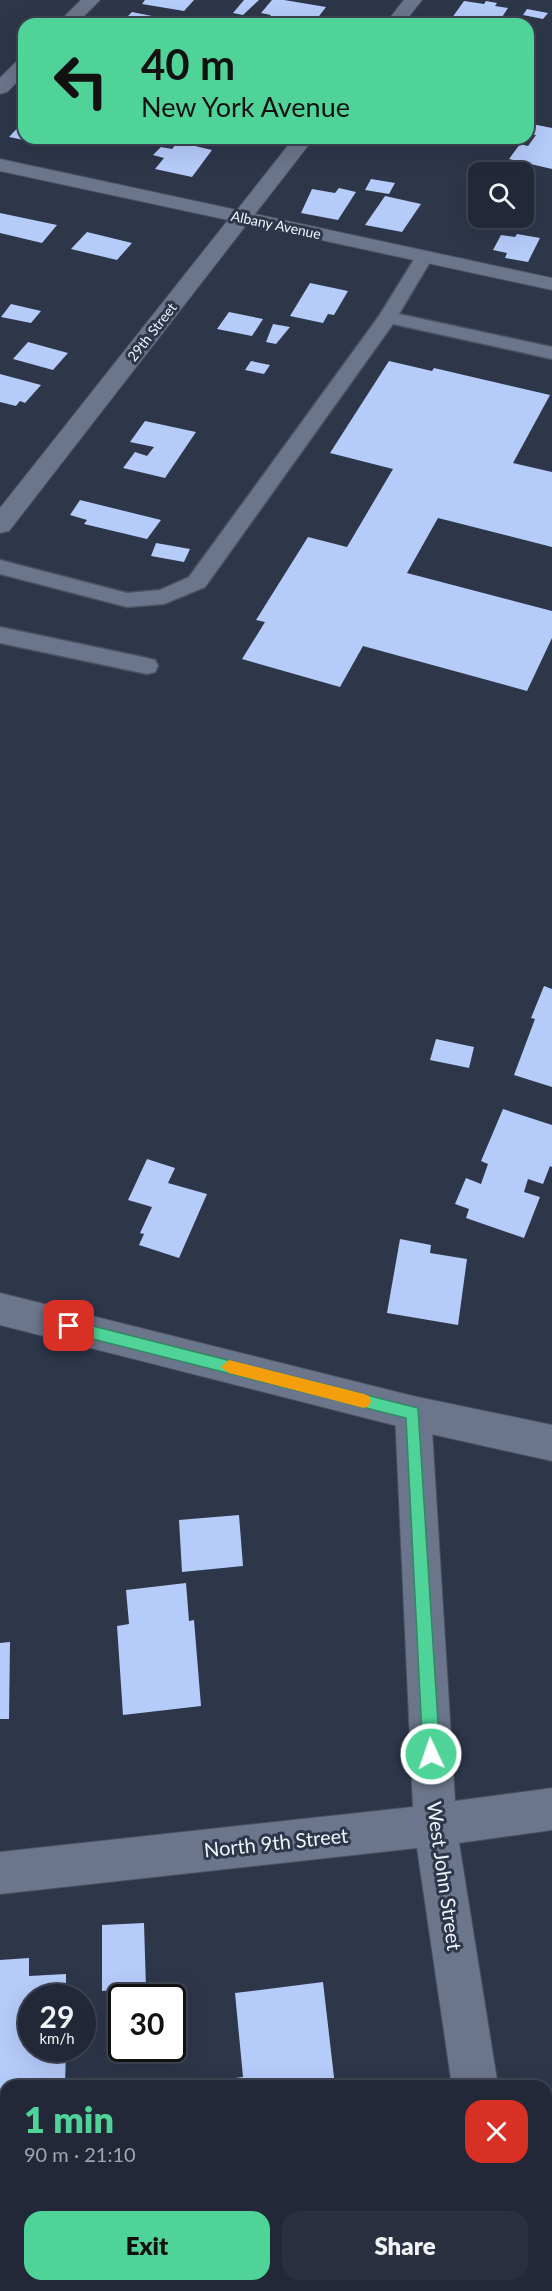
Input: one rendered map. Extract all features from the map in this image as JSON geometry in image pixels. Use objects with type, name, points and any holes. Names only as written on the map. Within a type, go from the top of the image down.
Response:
[{"type":"street","points":[[72,18],[91,0]]},
{"type":"street","points":[[399,18],[413,0]]},
{"type":"street","points":[[0,88],[18,71]]},
{"type":"street","name":"29th Street","points":[[0,525],[299,144]]},
{"type":"street","name":"Albany Avenue","points":[[0,165],[552,284]]},
{"type":"street","points":[[0,1309],[413,1413],[552,1443]]},
{"type":"street","name":"West John Street","points":[[413,1413],[435,1825],[474,2080]]},
{"type":"street","name":"North 9th Street","points":[[0,1873],[435,1825],[552,1809]]},
{"type":"lane","points":[[0,567],[127,600],[164,597],[197,582],[388,317],[424,257]]},
{"type":"lane","points":[[388,317],[552,353]]},
{"type":"lane","points":[[0,634],[147,666]]},
{"type":"building","points":[[145,0],[194,0],[184,11],[142,4]]},
{"type":"building","points":[[244,0],[259,0],[243,15],[233,13]]},
{"type":"building","points":[[272,0],[326,7],[318,18],[268,18],[271,15],[261,13]]},
{"type":"building","points":[[464,1],[484,4],[486,1],[497,3],[495,6],[508,8],[502,17],[506,18],[452,18]]},
{"type":"building","points":[[527,9],[548,13],[543,19],[523,15]]},
{"type":"building","points":[[132,12],[162,18],[126,18]]},
{"type":"building","points":[[534,124],[552,128],[552,169],[534,165],[534,162],[509,159],[520,144],[528,146],[534,144],[536,135],[534,135]]},
{"type":"building","points":[[18,127],[18,139],[9,137]]},
{"type":"building","points":[[176,144],[186,144],[212,150],[192,177],[155,169],[164,158],[153,155],[161,147],[172,149]]},
{"type":"building","points":[[371,179],[395,183],[389,194],[365,190]]},
{"type":"building","points":[[339,188],[356,192],[338,220],[301,213],[312,189],[335,193]]},
{"type":"building","points":[[385,196],[421,204],[402,232],[365,225]]},
{"type":"building","points":[[0,213],[57,225],[42,243],[0,233]]},
{"type":"building","points":[[87,232],[132,243],[117,260],[71,249]]},
{"type":"building","points":[[517,234],[540,238],[528,262],[505,258],[507,253],[493,250],[501,235],[515,237]]},
{"type":"building","points":[[310,283],[348,291],[334,315],[328,314],[323,323],[290,316]]},
{"type":"building","points":[[11,304],[41,311],[31,323],[1,317]]},
{"type":"building","points":[[229,312],[263,319],[252,336],[217,329]]},
{"type":"building","points":[[273,324],[290,327],[276,344],[266,342]]},
{"type":"building","points":[[28,342],[68,353],[53,370],[13,359]]},
{"type":"building","points":[[251,361],[270,365],[264,374],[245,370]]},
{"type":"building","points":[[389,361],[432,371],[434,368],[550,395],[513,463],[552,472],[552,547],[438,518],[407,573],[552,611],[552,638],[527,691],[363,646],[340,687],[242,659],[265,622],[256,620],[308,537],[347,547],[393,469],[330,453]]},
{"type":"building","points":[[0,374],[41,385],[25,403],[20,401],[16,406],[0,402]]},
{"type":"building","points":[[145,421],[196,432],[165,478],[123,468],[135,452],[147,456],[154,447],[130,442]]},
{"type":"building","points":[[80,500],[161,520],[147,539],[84,524],[87,520],[70,515]]},
{"type":"building","points":[[156,543],[190,549],[184,562],[151,556]]},
{"type":"building","points":[[544,986],[552,989],[552,1087],[514,1075],[535,1019],[531,1018]]},
{"type":"building","points":[[436,1039],[474,1047],[469,1068],[430,1060]]},
{"type":"building","points":[[503,1109],[552,1125],[552,1167],[550,1166],[543,1184],[528,1179],[524,1192],[540,1197],[524,1238],[466,1218],[469,1209],[455,1204],[466,1178],[481,1184],[488,1164],[481,1161]]},
{"type":"building","points":[[147,1159],[175,1168],[168,1183],[207,1194],[179,1258],[139,1245],[144,1234],[140,1233],[152,1207],[128,1200]]},
{"type":"building","points":[[400,1239],[431,1245],[430,1253],[467,1259],[458,1325],[387,1313]]},
{"type":"building","points":[[239,1515],[243,1566],[182,1572],[179,1520]]},
{"type":"building","points":[[186,1583],[189,1621],[194,1620],[201,1706],[123,1715],[117,1626],[129,1624],[126,1590]]},
{"type":"building","points":[[10,1642],[9,1719],[0,1719],[0,1643]]},
{"type":"building","points":[[144,1923],[146,1984],[108,1984],[108,1991],[102,1991],[102,1925]]},
{"type":"building","points":[[29,1958],[29,1976],[66,1974],[66,1984],[18,1984],[18,2062],[66,2062],[65,2080],[0,2080],[0,1960]]},
{"type":"building","points":[[323,1982],[334,2080],[219,2080],[243,2077],[235,1993]]},
{"type":"slow traffic","points":[[229,1367],[364,1401]]},
{"type":"route","points":[[69,1326],[413,1413],[431,1754]]}]
